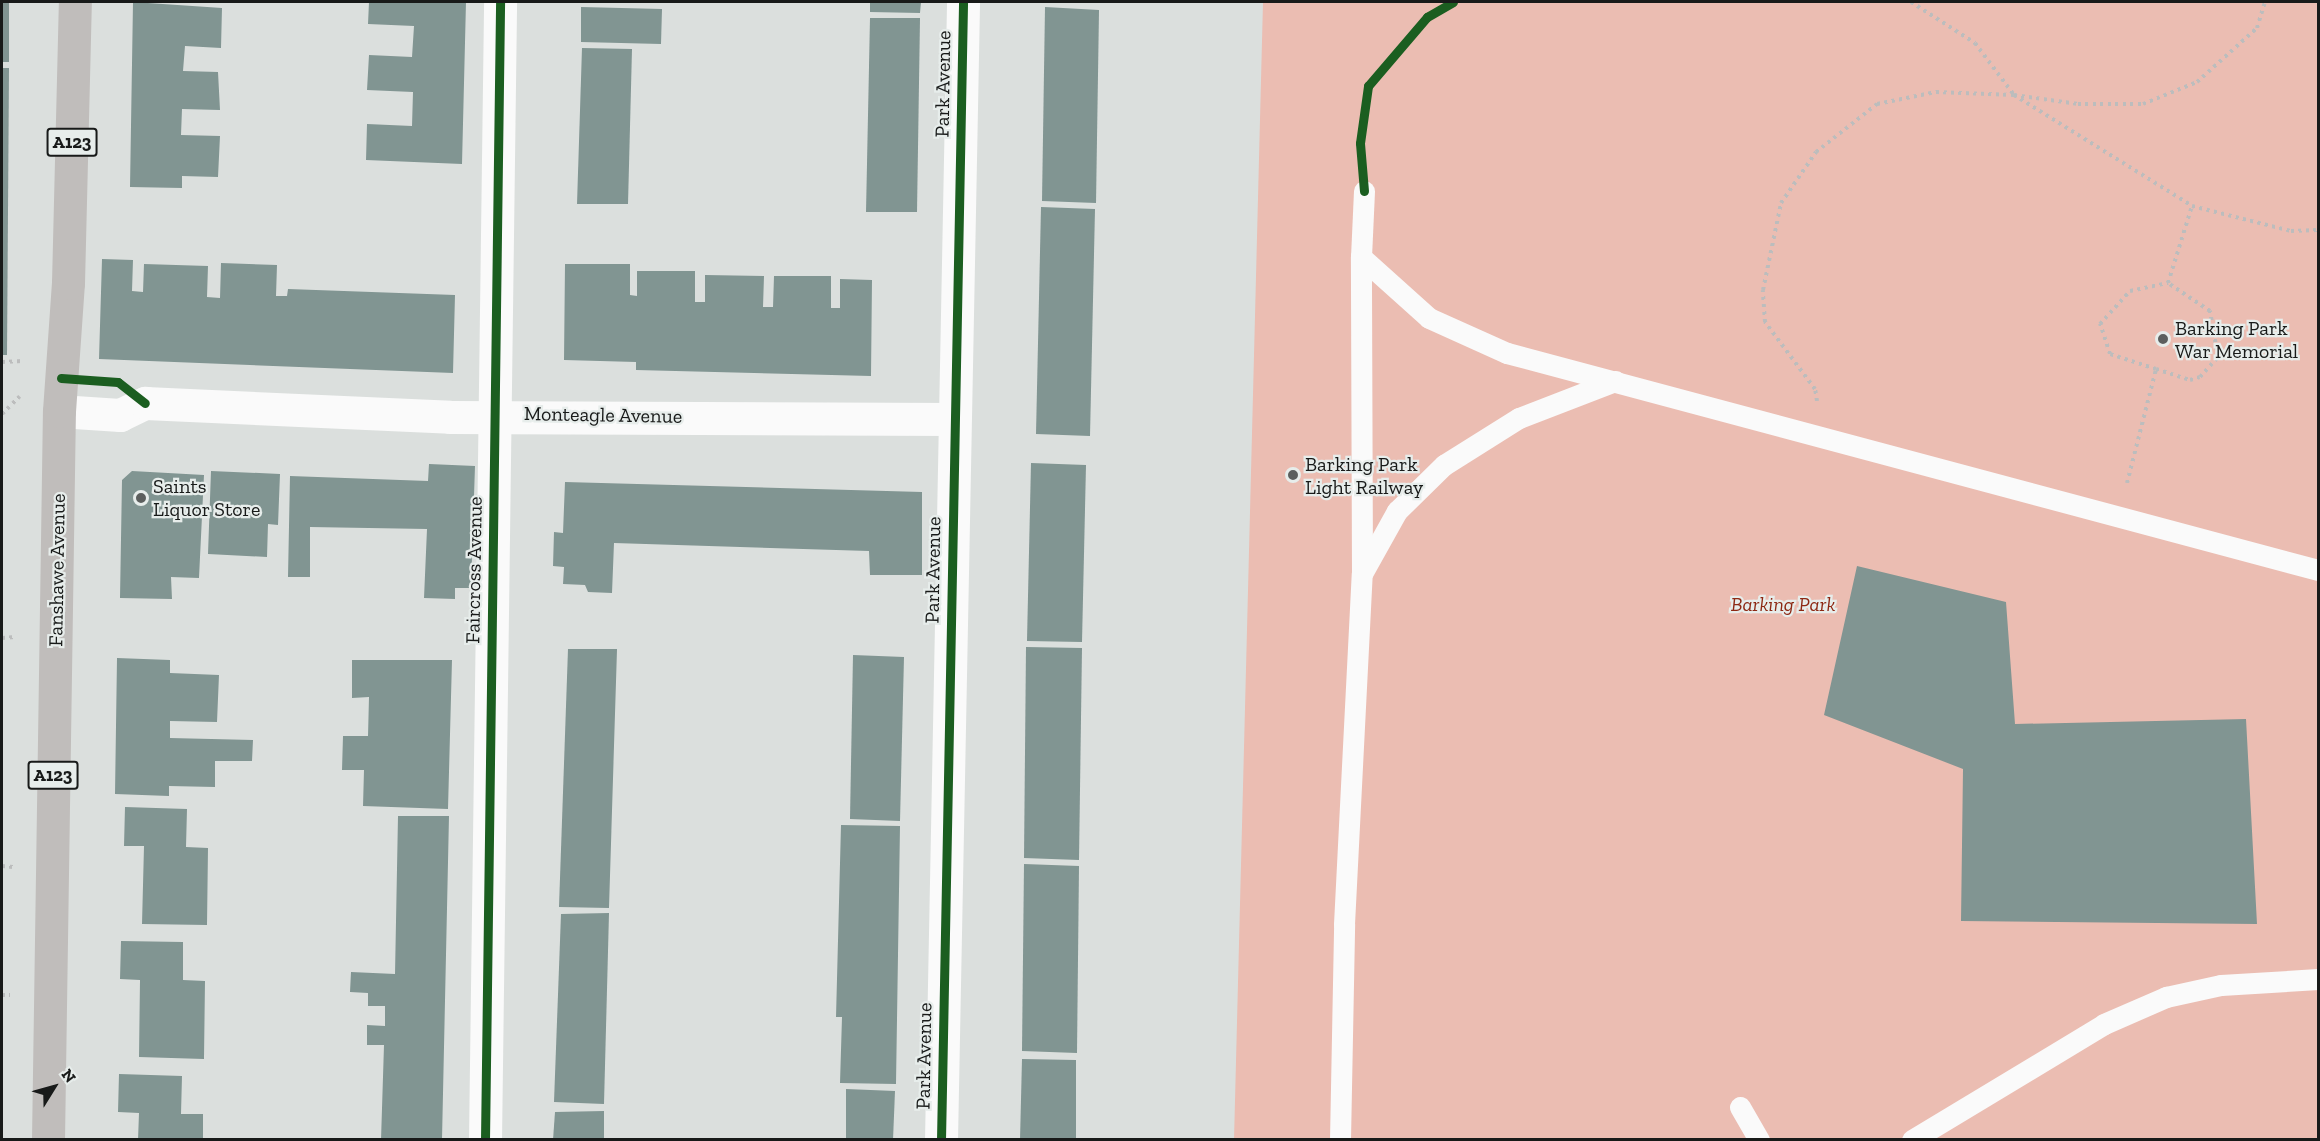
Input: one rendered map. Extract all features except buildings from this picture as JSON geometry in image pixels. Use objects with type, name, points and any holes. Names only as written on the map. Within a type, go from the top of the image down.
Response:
[{"type":"main road","name":"Fanshawe Avenue","points":[[48,1140],[59,411],[68,283],[75,2]]},
{"type":"street","name":"Faircross Avenue","points":[[485,1140],[500,2]]},
{"type":"street","name":"Park Avenue","points":[[941,1140],[953,419],[963,2]]},
{"type":"street","name":"Monteagle Avenue","points":[[59,411],[120,415],[145,403],[494,414],[953,419]]},
{"type":"lane","points":[[1340,1140],[1344,924],[1362,573],[1361,257],[1364,191]]},
{"type":"lane","points":[[1361,257],[1429,318],[1507,353],[2118,521],[2319,570]]},
{"type":"lane","points":[[1362,573],[1397,511],[1444,465],[1519,418],[1615,381]]},
{"type":"lane","points":[[1912,1140],[2104,1024],[2166,997],[2222,985],[2319,979]]},
{"type":"lane","points":[[1740,1107],[1760,1140]]},
{"type":"path","points":[[1911,2],[1975,43],[2014,95],[2192,207],[2291,231],[2319,230]]},
{"type":"path","points":[[1826,441],[1815,389],[1765,322],[1763,290],[1781,203],[1816,152],[1877,104],[1936,92],[2014,95],[2078,104],[2143,104],[2197,82],[2257,28],[2265,2]]},
{"type":"path","points":[[2168,283],[2192,207]]},
{"type":"path","points":[[2168,283],[2210,311],[2218,357],[2200,377],[2190,380],[2110,354],[2100,324],[2130,291],[2168,283]]},
{"type":"path","points":[[2,362],[24,360]]},
{"type":"path","points":[[2118,521],[2156,369]]},
{"type":"path","points":[[2,414],[24,395]]},
{"type":"green space","name":"Barking Park","points":[[1263,2],[2318,2],[2318,1139],[1234,1140]]},
{"type":"cycle path","points":[[485,1140],[500,2]]},
{"type":"cycle path","points":[[941,1140],[963,2]]},
{"type":"cycle path","points":[[1364,191],[1360,143],[1368,86],[1427,17],[1453,2]]},
{"type":"cycle path","points":[[61,378],[118,382],[145,403]]},
{"type":"place","name":"Barking Park War Memorial","points":[[2163,339]]},
{"type":"place","name":"Barking Park Light Railway","points":[[1293,475]]},
{"type":"place","name":"Saints Liquor Store","points":[[141,498]]}]
